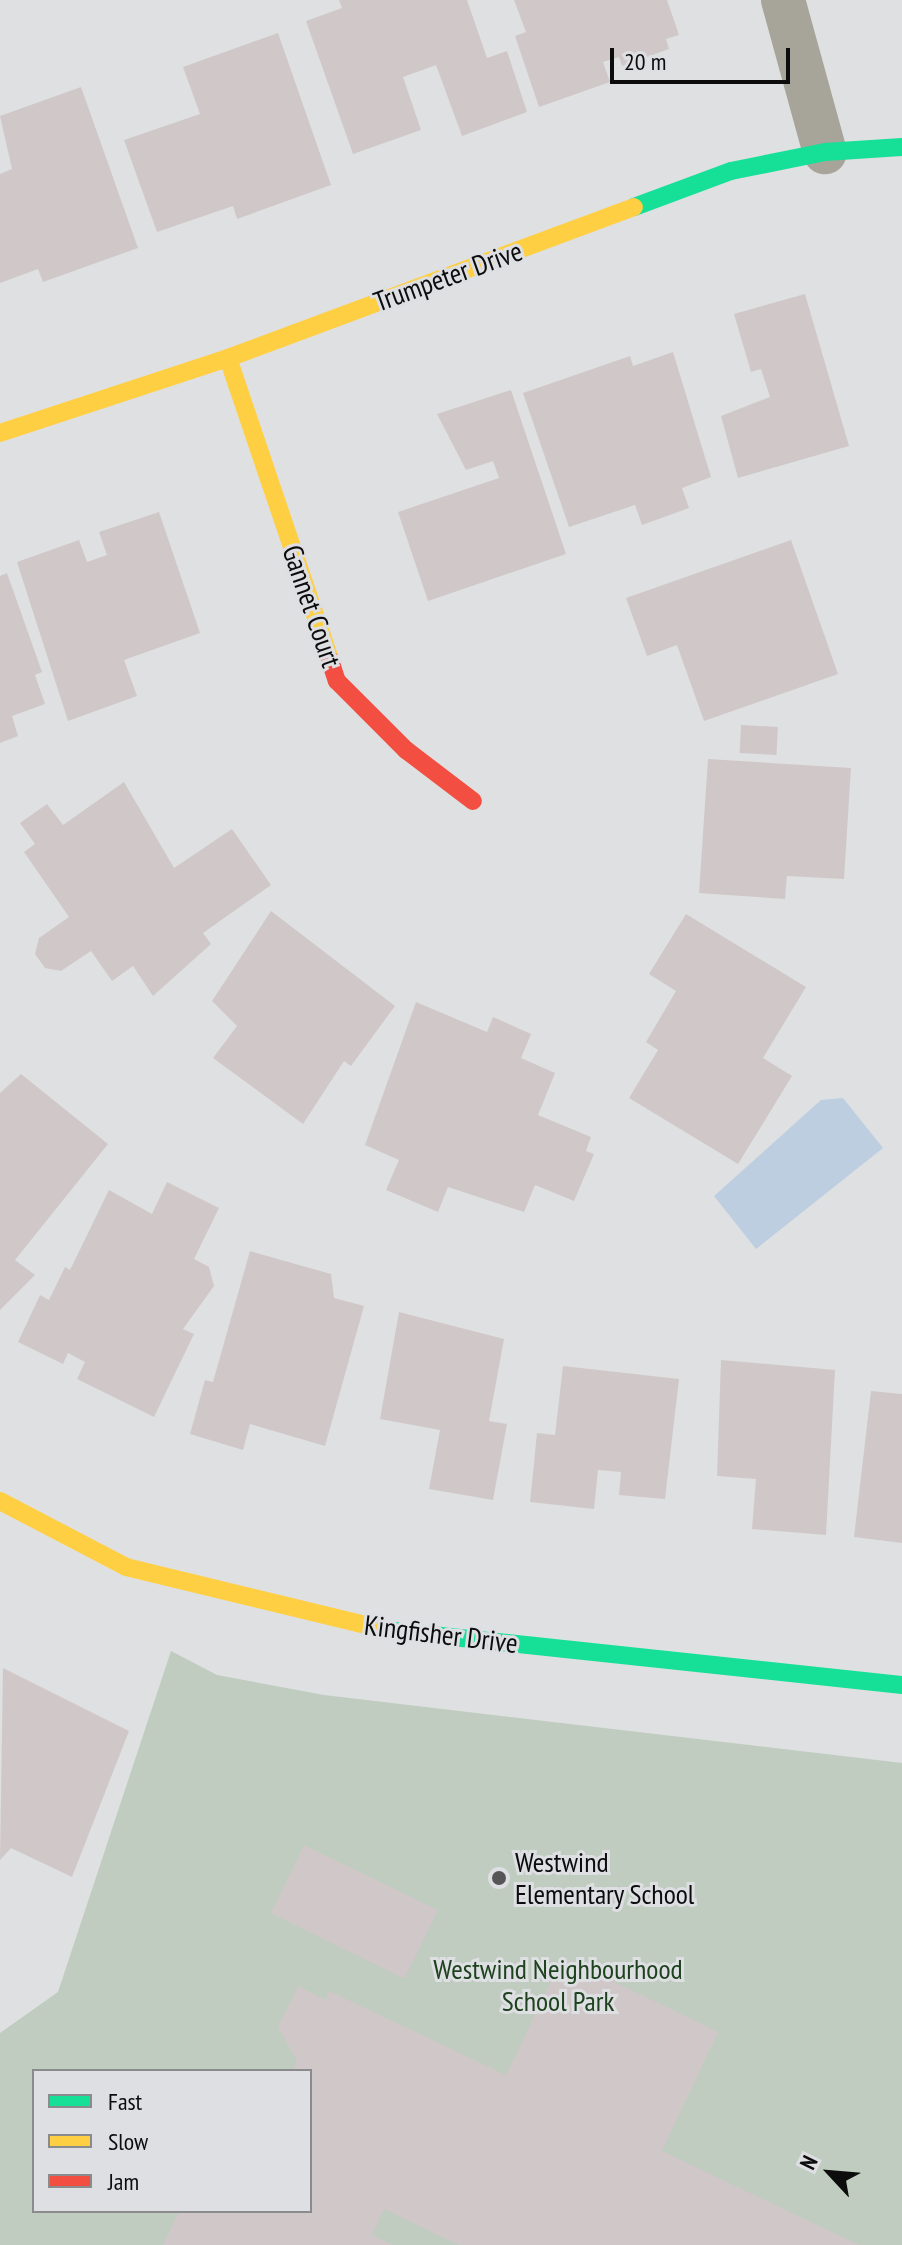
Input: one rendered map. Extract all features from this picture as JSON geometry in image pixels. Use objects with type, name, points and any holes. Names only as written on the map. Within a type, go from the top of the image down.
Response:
[{"type":"street","points":[[783,0],[825,152]]},
{"type":"street","name":"Trumpeter Drive","points":[[0,433],[228,358],[731,171],[825,152],[902,147]]},
{"type":"street","name":"Gannet Court","points":[[228,358],[337,681],[406,750],[473,801]]},
{"type":"street","name":"Kingfisher Drive","points":[[0,1501],[126,1567],[368,1628],[902,1685]]},
{"type":"green space","name":"Westwind Neighbourhood School Park","points":[[171,1651],[217,1675],[324,1695],[902,1763],[902,2245],[0,2245],[0,2033],[58,1992]]},
{"type":"water","points":[[843,1098],[883,1148],[756,1249],[714,1196],[821,1100]]},
{"type":"building","points":[[339,0],[467,0],[487,58],[507,51],[527,112],[462,136],[436,65],[403,77],[421,130],[353,154],[306,21],[342,8]]},
{"type":"building","points":[[514,0],[667,0],[679,35],[666,39],[669,49],[622,66],[619,57],[603,62],[610,82],[539,107],[515,36],[526,32]]},
{"type":"building","points":[[278,33],[331,185],[237,219],[233,206],[157,232],[124,140],[200,114],[183,67]]},
{"type":"building","points":[[81,87],[138,248],[43,282],[38,269],[0,283],[0,174],[12,169],[0,116]]},
{"type":"building","points":[[805,294],[849,446],[738,478],[721,416],[770,397],[761,369],[751,372],[734,314]]},
{"type":"building","points":[[673,352],[711,477],[682,488],[689,508],[642,525],[635,505],[569,527],[523,393],[630,356],[633,366]]},
{"type":"building","points":[[511,390],[566,554],[428,601],[398,512],[499,478],[493,461],[466,470],[437,414]]},
{"type":"building","points":[[159,512],[200,633],[124,660],[137,696],[68,721],[17,562],[79,540],[87,562],[107,555],[99,532]]},
{"type":"building","points":[[791,540],[838,674],[704,721],[677,645],[647,656],[626,598]]},
{"type":"building","points":[[7,573],[42,672],[35,675],[45,704],[12,716],[18,736],[0,743],[0,576]]},
{"type":"building","points":[[741,725],[778,727],[776,755],[740,753]]},
{"type":"building","points":[[708,759],[851,768],[844,879],[787,876],[785,899],[699,893]]},
{"type":"building","points":[[124,782],[174,868],[232,829],[271,885],[203,933],[211,944],[153,996],[133,966],[112,981],[91,951],[61,971],[45,968],[35,954],[39,938],[69,917],[24,852],[35,844],[20,823],[47,804],[63,825]]},
{"type":"building","points":[[271,911],[395,1006],[351,1066],[344,1061],[303,1124],[213,1058],[237,1026],[212,1001]]},
{"type":"building","points":[[686,914],[806,987],[763,1058],[792,1076],[738,1164],[629,1098],[658,1050],[646,1042],[676,991],[649,974]]},
{"type":"building","points":[[416,1002],[487,1032],[493,1017],[531,1034],[521,1058],[555,1073],[538,1115],[591,1137],[586,1151],[594,1154],[574,1201],[535,1185],[524,1212],[448,1187],[438,1212],[386,1190],[399,1160],[365,1145]]},
{"type":"building","points":[[21,1074],[108,1144],[15,1260],[35,1275],[0,1310],[0,1093]]},
{"type":"building","points":[[167,1182],[219,1208],[194,1259],[209,1267],[214,1286],[183,1329],[194,1334],[154,1417],[77,1379],[85,1362],[68,1353],[63,1364],[18,1342],[40,1295],[49,1300],[65,1267],[70,1270],[109,1190],[152,1214]]},
{"type":"building","points":[[250,1251],[331,1274],[334,1298],[364,1306],[325,1446],[250,1424],[243,1450],[190,1434],[205,1380],[213,1382]]},
{"type":"building","points":[[399,1312],[504,1339],[489,1421],[507,1424],[493,1500],[429,1489],[440,1430],[380,1419]]},
{"type":"building","points":[[721,1360],[835,1370],[826,1535],[752,1529],[756,1479],[717,1476]]},
{"type":"building","points":[[563,1366],[679,1379],[665,1499],[619,1495],[621,1472],[598,1470],[594,1509],[530,1502],[537,1433],[555,1435]]},
{"type":"building","points":[[871,1391],[902,1394],[902,1543],[854,1537]]},
{"type":"building","points":[[3,1668],[129,1731],[72,1877],[11,1848],[0,1860]]},
{"type":"building","points":[[304,1845],[438,1910],[405,1979],[271,1913]]},
{"type":"building","points":[[563,1957],[718,2032],[662,2151],[859,2245],[459,2245],[384,2209],[372,2235],[392,2245],[163,2245],[178,2213],[312,2213],[312,2069],[293,2069],[297,2061],[278,2027],[298,1986],[326,2000],[329,1991],[506,2075]]},
{"type":"traffic: fast","points":[[634,207],[731,171],[825,152],[902,147]]},
{"type":"traffic: fast","points":[[386,1630],[902,1685]]},
{"type":"traffic: slow","points":[[0,433],[228,358],[634,207]]},
{"type":"traffic: slow","points":[[228,358],[330,660]]},
{"type":"traffic: slow","points":[[0,1501],[126,1567],[386,1630]]},
{"type":"traffic: jam","points":[[330,660],[337,681],[406,750],[473,801]]},
{"type":"place","name":"Westwind Elementary School","points":[[499,1878]]}]
